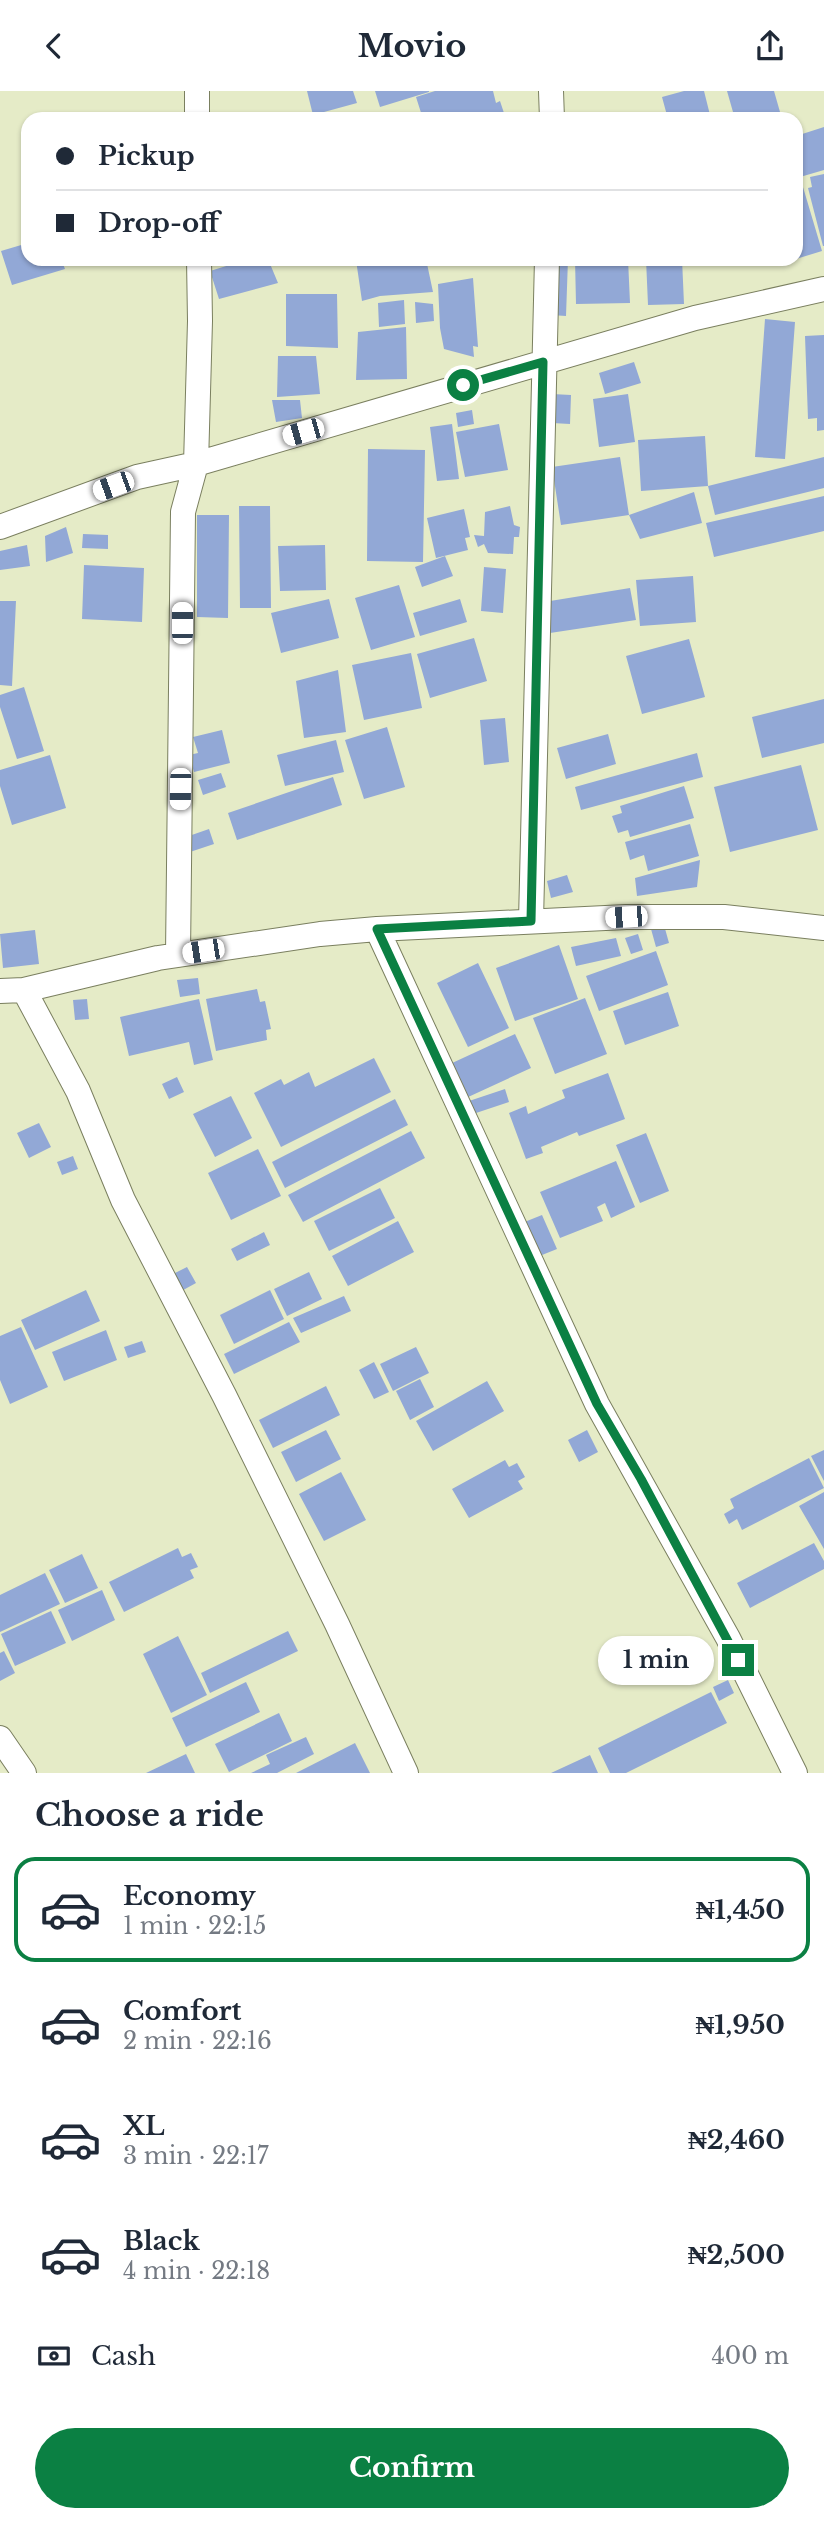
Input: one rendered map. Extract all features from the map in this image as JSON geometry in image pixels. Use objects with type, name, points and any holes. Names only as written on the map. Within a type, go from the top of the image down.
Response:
[{"type":"street","points":[[197,91],[197,112]]},
{"type":"street","points":[[551,91],[551,112]]},
{"type":"street","points":[[178,955],[183,512],[196,464],[199,266]]},
{"type":"street","points":[[531,921],[547,266]]},
{"type":"street","points":[[0,527],[137,477],[196,464],[695,318],[824,289]]},
{"type":"street","points":[[406,1773],[337,1624],[236,1419],[123,1200],[78,1091],[12,991],[178,955],[320,934],[377,929],[626,917],[724,917],[824,928]]},
{"type":"street","points":[[377,929],[597,1404],[727,1639],[795,1773]]},
{"type":"street","points":[[0,1738],[24,1773]]},
{"type":"building","points":[[307,91],[353,91],[357,103],[324,112],[312,112]]},
{"type":"building","points":[[375,91],[429,91],[429,92],[380,107]]},
{"type":"building","points":[[435,91],[493,91],[496,103],[500,101],[504,112],[421,112],[416,97]]},
{"type":"building","points":[[684,91],[704,91],[709,112],[666,112],[662,97]]},
{"type":"building","points":[[727,91],[774,91],[780,112],[733,112]]},
{"type":"building","points":[[824,127],[824,170],[803,176],[803,134]]},
{"type":"building","points":[[824,174],[823,246],[808,188],[812,187],[810,177]]},
{"type":"building","points":[[803,187],[822,251],[803,257]]},
{"type":"building","points":[[21,245],[21,266],[64,266],[65,269],[12,285],[1,251]]},
{"type":"building","points":[[226,266],[271,266],[278,283],[219,299],[210,271]]},
{"type":"building","points":[[357,266],[427,266],[433,292],[380,296],[362,301]]},
{"type":"building","points":[[553,266],[568,266],[566,316],[551,315]]},
{"type":"building","points":[[575,266],[628,266],[630,303],[576,304]]},
{"type":"building","points":[[646,266],[682,266],[684,304],[648,305]]},
{"type":"building","points":[[473,278],[478,347],[473,346],[474,357],[444,349],[438,284]]},
{"type":"building","points":[[286,294],[337,294],[338,348],[286,346]]},
{"type":"building","points":[[404,300],[405,324],[379,327],[378,303]]},
{"type":"building","points":[[415,302],[433,304],[434,321],[416,323]]},
{"type":"building","points":[[765,319],[795,322],[785,459],[755,457]]},
{"type":"building","points":[[406,327],[407,379],[356,380],[358,332]]},
{"type":"building","points":[[824,335],[824,430],[817,431],[817,418],[808,419],[805,336]]},
{"type":"building","points":[[278,356],[316,356],[320,394],[277,397]]},
{"type":"building","points":[[634,362],[641,383],[605,394],[599,373]]},
{"type":"building","points":[[552,394],[571,395],[570,424],[552,423]]},
{"type":"building","points":[[628,394],[635,442],[599,447],[593,399]]},
{"type":"building","points":[[272,400],[300,400],[302,418],[276,422]]},
{"type":"building","points":[[472,410],[474,424],[458,427],[456,413]]},
{"type":"building","points":[[452,424],[459,479],[437,481],[430,427]]},
{"type":"building","points":[[499,424],[508,470],[465,477],[456,432]]},
{"type":"building","points":[[705,436],[708,486],[641,491],[638,440]]},
{"type":"building","points":[[368,449],[425,450],[423,562],[367,561]]},
{"type":"building","points":[[620,457],[629,515],[561,525],[552,467]]},
{"type":"building","points":[[824,457],[824,488],[715,515],[708,486]]},
{"type":"building","points":[[694,492],[702,523],[640,539],[629,515]]},
{"type":"building","points":[[824,496],[824,531],[714,557],[706,523]]},
{"type":"building","points":[[239,506],[270,506],[271,608],[240,608]]},
{"type":"building","points":[[510,506],[514,525],[520,527],[519,537],[514,537],[513,554],[488,553],[484,544],[478,547],[474,535],[484,536],[485,512]]},
{"type":"building","points":[[464,509],[470,537],[465,538],[468,550],[436,558],[427,518]]},
{"type":"building","points":[[197,515],[229,515],[228,618],[197,617]]},
{"type":"building","points":[[66,527],[73,553],[46,562],[45,536]]},
{"type":"building","points":[[83,534],[108,535],[108,549],[82,548]]},
{"type":"building","points":[[27,545],[30,566],[0,570],[0,551]]},
{"type":"building","points":[[325,545],[326,590],[280,591],[278,546]]},
{"type":"building","points":[[445,556],[453,576],[422,587],[415,567]]},
{"type":"building","points":[[84,565],[144,568],[142,622],[82,619]]},
{"type":"building","points":[[484,567],[506,569],[503,613],[481,611]]},
{"type":"building","points":[[693,576],[696,622],[640,626],[636,580]]},
{"type":"building","points":[[399,585],[415,637],[371,650],[355,598]]},
{"type":"building","points":[[630,588],[636,620],[550,633],[544,602]]},
{"type":"building","points":[[329,599],[339,638],[281,653],[271,613]]},
{"type":"building","points":[[460,599],[467,622],[420,636],[413,613]]},
{"type":"building","points":[[0,601],[16,601],[12,686],[0,685]]},
{"type":"building","points":[[474,638],[487,681],[430,698],[417,654]]},
{"type":"building","points":[[689,639],[705,697],[642,714],[626,656]]},
{"type":"building","points":[[411,653],[422,708],[364,720],[352,665]]},
{"type":"building","points":[[338,670],[346,732],[304,738],[296,681]]},
{"type":"building","points":[[24,687],[44,751],[17,759],[0,707],[0,695]]},
{"type":"building","points":[[824,699],[824,743],[762,758],[752,717]]},
{"type":"building","points":[[505,718],[509,762],[484,765],[480,720]]},
{"type":"building","points":[[387,727],[405,787],[364,799],[345,740]]},
{"type":"building","points":[[222,730],[230,763],[194,772],[189,755],[198,753],[193,737]]},
{"type":"building","points":[[608,734],[616,764],[566,779],[557,748]]},
{"type":"building","points":[[336,740],[344,772],[285,786],[277,755]]},
{"type":"building","points":[[697,753],[703,777],[581,810],[575,787]]},
{"type":"building","points":[[50,755],[66,808],[12,825],[0,786],[0,770]]},
{"type":"building","points":[[801,765],[818,830],[730,852],[714,787]]},
{"type":"building","points":[[221,773],[226,787],[203,795],[198,780]]},
{"type":"building","points":[[333,777],[342,805],[237,840],[228,813]]},
{"type":"building","points":[[684,786],[694,818],[630,837],[628,830],[618,833],[612,816],[622,813],[620,806]]},
{"type":"building","points":[[690,824],[699,856],[648,871],[644,855],[630,860],[625,842]]},
{"type":"building","points":[[209,829],[214,844],[190,852],[186,837]]},
{"type":"building","points":[[700,860],[697,887],[637,896],[635,878]]},
{"type":"building","points":[[567,875],[573,892],[551,898],[547,881]]},
{"type":"building","points":[[664,925],[669,943],[656,947],[651,929]]},
{"type":"building","points":[[35,930],[39,964],[3,968],[0,934]]},
{"type":"building","points":[[638,934],[643,950],[631,954],[625,938]]},
{"type":"building","points":[[616,938],[621,956],[576,966],[571,947]]},
{"type":"building","points":[[559,945],[578,999],[515,1021],[496,968]]},
{"type":"building","points":[[656,951],[668,985],[599,1011],[586,976]]},
{"type":"building","points":[[478,963],[509,1028],[468,1047],[437,983]]},
{"type":"building","points":[[198,978],[200,994],[180,997],[177,980]]},
{"type":"building","points":[[257,989],[260,1002],[265,1001],[271,1029],[266,1030],[267,1040],[216,1051],[206,999]]},
{"type":"building","points":[[668,992],[679,1026],[625,1045],[613,1011]]},
{"type":"building","points":[[585,998],[607,1054],[555,1074],[533,1018]]},
{"type":"building","points":[[87,999],[89,1019],[75,1020],[73,1000]]},
{"type":"building","points":[[199,999],[213,1060],[194,1065],[189,1042],[129,1056],[120,1017]]},
{"type":"building","points":[[515,1034],[531,1068],[466,1098],[450,1064]]},
{"type":"building","points":[[374,1058],[391,1092],[281,1147],[254,1093],[281,1079],[284,1085],[309,1072],[315,1087]]},
{"type":"building","points":[[608,1073],[625,1119],[579,1136],[577,1132],[541,1147],[543,1153],[526,1159],[509,1113],[526,1106],[528,1114],[565,1098],[562,1090]]},
{"type":"building","points":[[177,1077],[184,1092],[169,1099],[162,1084]]},
{"type":"building","points":[[505,1089],[509,1102],[473,1114],[469,1101]]},
{"type":"building","points":[[231,1096],[252,1138],[215,1157],[193,1114]]},
{"type":"building","points":[[395,1099],[408,1125],[285,1188],[272,1162]]},
{"type":"building","points":[[39,1123],[51,1147],[29,1158],[17,1133]]},
{"type":"building","points":[[411,1131],[425,1158],[303,1222],[288,1195]]},
{"type":"building","points":[[646,1133],[669,1191],[640,1203],[616,1145]]},
{"type":"building","points":[[258,1149],[281,1196],[231,1220],[208,1173]]},
{"type":"building","points":[[73,1156],[78,1169],[62,1175],[57,1162]]},
{"type":"building","points":[[616,1161],[635,1207],[611,1218],[605,1203],[597,1207],[603,1221],[560,1238],[540,1192]]},
{"type":"building","points":[[380,1188],[395,1218],[329,1251],[314,1221]]},
{"type":"building","points":[[542,1215],[557,1249],[537,1257],[522,1223]]},
{"type":"building","points":[[398,1221],[414,1252],[348,1286],[332,1256]]},
{"type":"building","points":[[264,1232],[270,1245],[237,1261],[231,1249]]},
{"type":"building","points":[[187,1267],[196,1283],[176,1294],[167,1277]]},
{"type":"building","points":[[309,1272],[322,1299],[287,1316],[274,1289]]},
{"type":"building","points":[[86,1290],[100,1321],[35,1350],[21,1320]]},
{"type":"building","points":[[270,1290],[284,1319],[234,1344],[220,1315]]},
{"type":"building","points":[[344,1296],[351,1311],[301,1333],[293,1318]]},
{"type":"building","points":[[289,1322],[300,1342],[234,1374],[224,1354]]},
{"type":"building","points":[[21,1327],[48,1387],[10,1404],[0,1380],[0,1336]]},
{"type":"building","points":[[106,1330],[117,1360],[64,1381],[52,1352]]},
{"type":"building","points":[[142,1341],[146,1352],[128,1358],[124,1347]]},
{"type":"building","points":[[416,1347],[429,1373],[393,1391],[380,1364]]},
{"type":"building","points":[[374,1362],[389,1392],[374,1399],[359,1370]]},
{"type":"building","points":[[420,1379],[434,1407],[410,1420],[396,1391]]},
{"type":"building","points":[[487,1381],[504,1411],[433,1451],[416,1421]]},
{"type":"building","points":[[326,1386],[340,1415],[273,1448],[259,1420]]},
{"type":"building","points":[[326,1430],[341,1459],[296,1482],[281,1452]]},
{"type":"building","points":[[587,1430],[598,1452],[579,1462],[568,1440]]},
{"type":"building","points":[[824,1450],[824,1481],[811,1456]]},
{"type":"building","points":[[809,1458],[824,1488],[742,1530],[737,1519],[729,1524],[724,1514],[734,1508],[730,1499]]},
{"type":"building","points":[[505,1460],[509,1467],[517,1463],[525,1477],[518,1481],[523,1489],[469,1518],[452,1489]]},
{"type":"building","points":[[341,1472],[366,1520],[324,1541],[299,1494]]},
{"type":"building","points":[[824,1492],[824,1549],[799,1506]]},
{"type":"building","points":[[814,1543],[824,1561],[824,1569],[750,1608],[737,1583]]},
{"type":"building","points":[[178,1548],[182,1557],[191,1553],[198,1567],[190,1570],[194,1578],[124,1612],[109,1582]]},
{"type":"building","points":[[82,1554],[98,1588],[65,1603],[49,1570]]},
{"type":"building","points":[[45,1573],[60,1604],[0,1632],[0,1595]]},
{"type":"building","points":[[102,1590],[115,1620],[72,1641],[58,1610]]},
{"type":"building","points":[[51,1611],[66,1643],[15,1666],[1,1634]]},
{"type":"building","points":[[288,1631],[298,1651],[210,1693],[201,1673]]},
{"type":"building","points":[[178,1636],[207,1695],[171,1713],[143,1654]]},
{"type":"building","points":[[4,1651],[15,1673],[0,1681],[0,1653]]},
{"type":"building","points":[[728,1680],[734,1693],[719,1701],[713,1687]]},
{"type":"building","points":[[246,1682],[260,1712],[186,1747],[172,1718]]},
{"type":"building","points":[[711,1692],[727,1723],[626,1773],[610,1773],[598,1748]]},
{"type":"building","points":[[279,1713],[292,1741],[229,1772],[215,1744]]},
{"type":"building","points":[[306,1737],[314,1754],[277,1773],[251,1773],[270,1764],[266,1755]]},
{"type":"building","points":[[355,1743],[370,1773],[296,1773]]},
{"type":"building","points":[[186,1754],[195,1773],[146,1773]]},
{"type":"building","points":[[590,1755],[598,1773],[551,1773]]},
{"type":"route","points":[[463,385],[543,362],[531,921],[377,929],[597,1404],[641,1479],[738,1660]]}]
